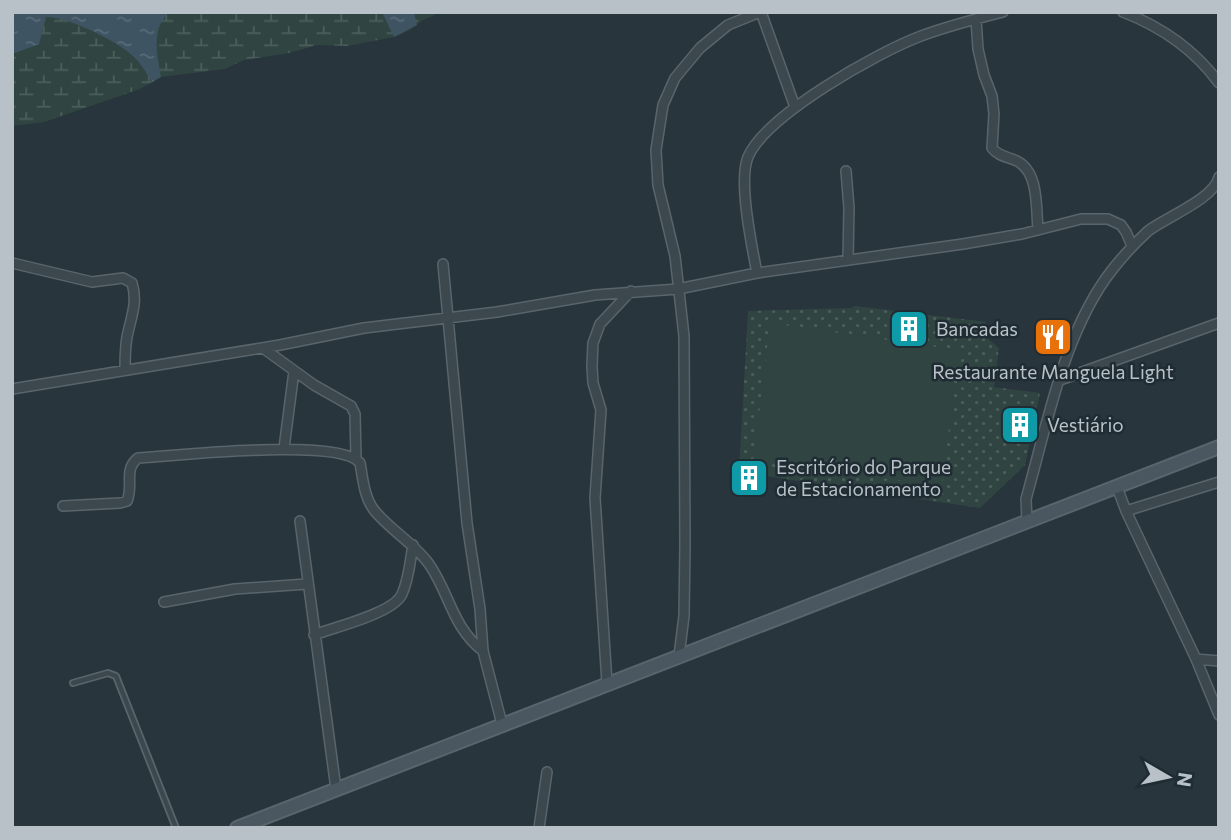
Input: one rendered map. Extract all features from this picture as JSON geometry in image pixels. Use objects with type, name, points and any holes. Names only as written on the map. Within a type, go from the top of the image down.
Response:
[{"type":"main road","points":[[237,828],[1219,447]]},
{"type":"street","points":[[679,656],[684,616],[684,336],[675,256],[658,186],[656,150],[663,105],[675,78],[700,48],[728,25],[760,12],[795,107]]},
{"type":"street","points":[[757,273],[746,199],[745,171],[748,158],[757,143],[795,107],[896,46],[1003,12]]},
{"type":"street","points":[[1123,12],[1144,20],[1173,37],[1193,53],[1219,83]]},
{"type":"street","points":[[976,19],[978,49],[992,96],[992,148],[1027,168],[1032,178],[1038,230]]},
{"type":"street","points":[[846,171],[849,208],[848,260]]},
{"type":"street","points":[[1027,521],[1026,499],[1070,345],[1098,289],[1132,246],[1159,224],[1204,197],[1215,188],[1219,177]]},
{"type":"street","points":[[1204,197],[1219,195]]},
{"type":"street","points":[[12,389],[263,348],[364,328],[447,319],[594,295],[678,289],[757,273],[963,244],[1081,219],[1108,219],[1121,225],[1132,246]]},
{"type":"street","points":[[12,263],[92,282],[123,278],[132,283],[136,295],[126,341],[125,370]]},
{"type":"street","points":[[443,264],[466,513],[480,609],[483,651],[502,724]]},
{"type":"street","points":[[607,684],[595,498],[601,410],[593,383],[593,343],[600,324],[631,291]]},
{"type":"street","points":[[1060,380],[1219,323]]},
{"type":"street","points":[[263,348],[294,371],[351,406],[355,414],[356,457],[360,463],[367,498],[374,510],[429,564],[462,632],[483,651]]},
{"type":"street","points":[[284,448],[294,371]]},
{"type":"street","points":[[63,506],[127,501],[131,463],[138,458],[284,448],[356,457]]},
{"type":"street","points":[[1126,511],[1219,482]]},
{"type":"street","points":[[1117,487],[1219,715]]},
{"type":"street","points":[[300,521],[336,789]]},
{"type":"street","points":[[314,635],[391,607],[402,596],[412,545]]},
{"type":"street","points":[[164,601],[235,589],[307,584]]},
{"type":"street","points":[[1196,659],[1219,661]]},
{"type":"street","points":[[539,828],[547,772]]},
{"type":"lane","points":[[73,683],[108,673],[116,676],[176,828]]},
{"type":"green space","points":[[12,12],[441,12],[394,37],[347,46],[317,45],[289,53],[244,60],[225,69],[161,77],[140,89],[44,122],[12,126]]},
{"type":"green space","points":[[855,306],[986,322],[982,334],[999,348],[994,387],[1040,393],[1025,465],[980,508],[739,472],[748,311]]},
{"type":"green space","points":[[770,323],[958,350],[942,486],[753,461]]},
{"type":"water","points":[[12,12],[171,12],[167,13],[162,21],[157,36],[161,77],[152,82],[138,61],[119,46],[94,32],[55,18],[46,17],[39,44],[12,54]]},
{"type":"water","points":[[382,12],[414,12],[417,25],[394,37]]},
{"type":"place","name":"Bancadas","points":[[909,329]]},
{"type":"place","name":"Restaurante Manguela Light","points":[[1053,337]]},
{"type":"place","name":"Vestiário","points":[[1020,425]]},
{"type":"place","name":"Escritório do Parque de Estacionamento","points":[[749,478]]}]
